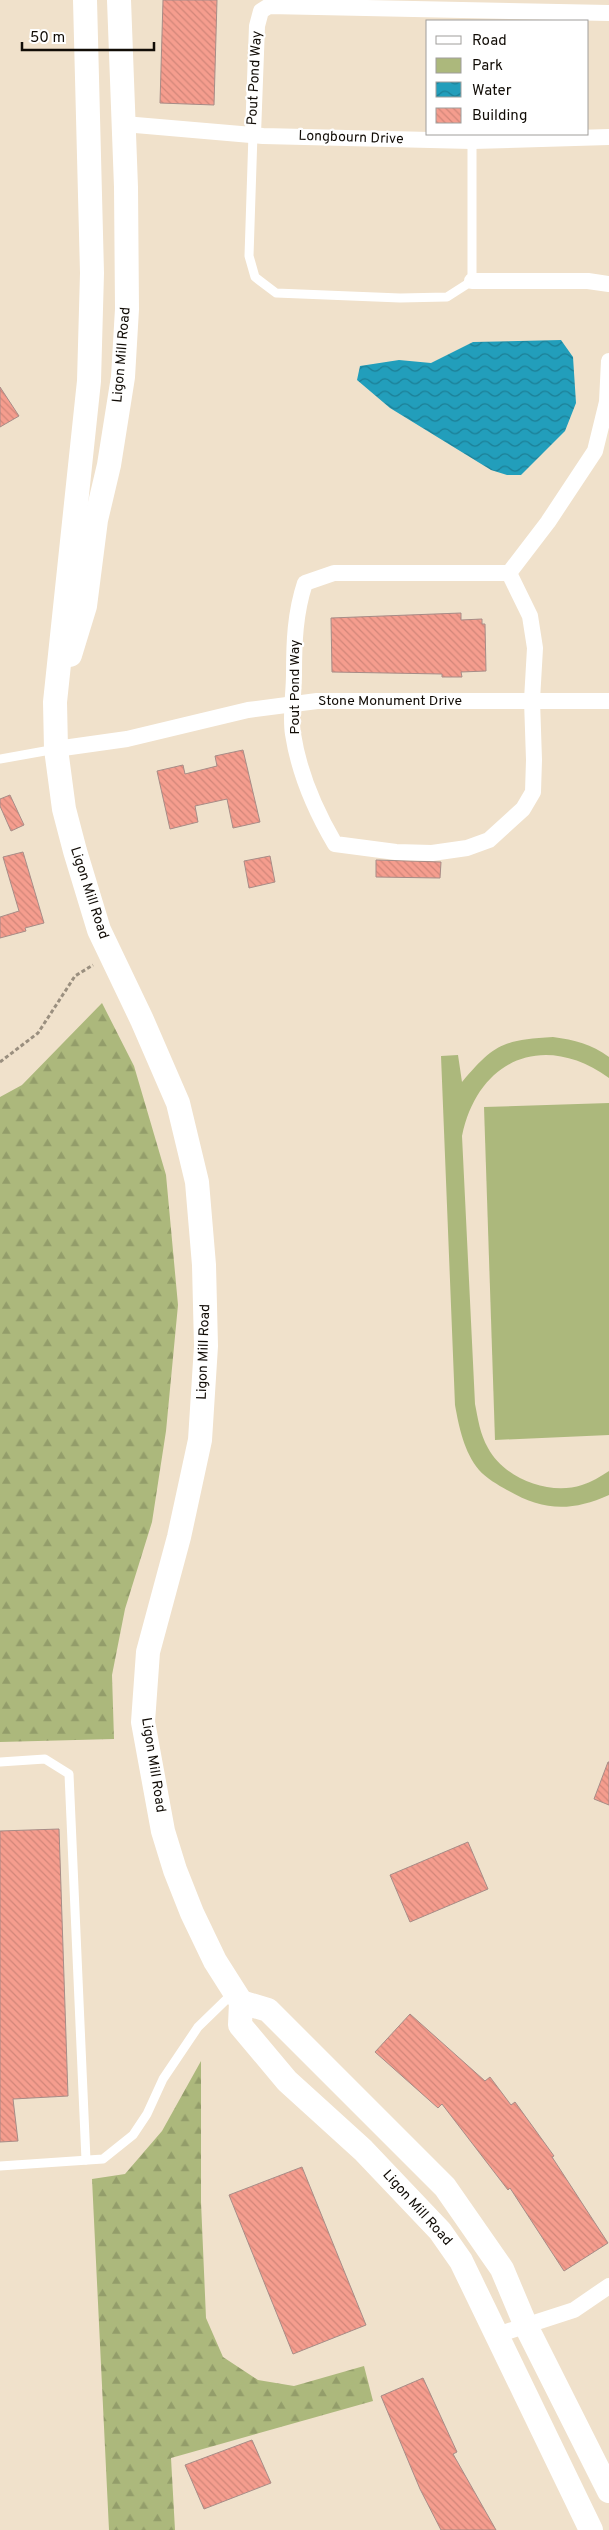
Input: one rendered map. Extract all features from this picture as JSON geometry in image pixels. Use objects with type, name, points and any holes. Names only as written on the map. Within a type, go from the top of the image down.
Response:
[{"type":"main road","name":"Ligon Mill Road","points":[[85,0],[92,274],[90,381],[55,702],[56,749],[64,809],[99,930],[142,1020],[178,1103],[197,1182],[204,1265],[206,1346],[200,1440],[179,1537],[148,1652],[143,1722],[164,1831],[175,1870],[192,1913],[216,1961],[238,1996],[240,2025],[287,2081],[363,2150],[440,2231],[461,2261],[591,2530]]},
{"type":"main road","name":"Ligon Mill Road","points":[[55,702],[85,606],[96,520],[109,465],[123,377],[127,309],[124,124],[119,0]]},
{"type":"main road","name":"Ligon Mill Road","points":[[238,1996],[268,2010],[445,2188],[502,2269],[526,2326],[609,2491]]},
{"type":"street","name":"Pout Pond Way","points":[[253,134],[257,26],[262,11],[269,6],[609,13]]},
{"type":"street","name":"Longbourn Drive","points":[[124,124],[253,134],[472,142],[609,137]]},
{"type":"street","points":[[472,282],[588,280],[609,284]]},
{"type":"street","points":[[509,573],[548,522],[595,451],[607,402],[609,361]]},
{"type":"street","name":"Pout Pond Way","points":[[334,573],[509,573],[530,616],[535,648],[532,700],[533,792],[523,809],[489,840],[467,848],[432,853],[396,852],[335,844],[322,822],[303,777],[292,733],[294,643],[298,604],[305,584],[334,573]]},
{"type":"street","name":"Stone Monument Drive","points":[[56,749],[127,739],[248,710],[317,701],[609,701]]},
{"type":"street","points":[[497,2335],[574,2310],[609,2286]]},
{"type":"lane","points":[[253,134],[249,256],[256,277],[276,293],[400,298],[447,297],[472,282],[472,142]]},
{"type":"lane","points":[[0,759],[56,749]]},
{"type":"lane","points":[[0,1762],[45,1759],[69,1774],[86,2160]]},
{"type":"lane","points":[[0,2166],[103,2159],[133,2135],[147,2114],[163,2079],[198,2028],[238,1996]]},
{"type":"path","points":[[0,1062],[38,1033],[75,976],[96,964]]},
{"type":"green space","points":[[102,1003],[134,1066],[166,1175],[178,1305],[166,1431],[152,1522],[125,1609],[112,1675],[114,1739],[0,1742],[0,1097],[22,1085]]},
{"type":"green space","points":[[553,1037],[582,1043],[609,1057],[609,1078],[585,1064],[561,1056],[538,1055],[517,1060],[498,1071],[483,1088],[470,1109],[462,1136],[475,1404],[485,1443],[495,1459],[505,1468],[516,1476],[542,1486],[569,1488],[582,1485],[609,1471],[609,1495],[582,1504],[557,1507],[520,1497],[485,1476],[469,1455],[460,1430],[455,1405],[441,1056],[458,1055],[462,1082],[483,1059],[501,1046],[522,1040]]},
{"type":"green space","points":[[609,1103],[609,1435],[495,1440],[484,1107]]},
{"type":"green space","points":[[201,2061],[201,2202],[206,2318],[223,2357],[258,2380],[294,2386],[364,2366],[373,2401],[171,2458],[175,2530],[109,2530],[92,2179],[125,2174],[162,2131]]},
{"type":"water","points":[[561,340],[573,357],[576,403],[565,431],[521,475],[507,475],[491,470],[390,408],[357,380],[360,366],[399,360],[431,363],[473,342]]},
{"type":"building","points":[[163,0],[217,0],[214,105],[160,103]]},
{"type":"building","points":[[0,387],[19,416],[0,427]]},
{"type":"building","points":[[461,613],[461,620],[482,619],[482,624],[485,624],[486,671],[461,672],[462,677],[442,677],[442,674],[332,672],[331,618]]},
{"type":"building","points":[[243,750],[260,822],[233,828],[227,799],[195,806],[198,822],[170,829],[157,771],[183,765],[185,774],[217,766],[215,756]]},
{"type":"building","points":[[10,795],[24,825],[11,831],[0,806],[0,799]]},
{"type":"building","points":[[23,852],[44,923],[25,928],[26,931],[0,938],[0,917],[19,911],[3,857]]},
{"type":"building","points":[[270,856],[275,882],[249,888],[244,861]]},
{"type":"building","points":[[376,860],[441,862],[440,878],[376,877]]},
{"type":"building","points":[[609,1762],[609,1805],[594,1799]]},
{"type":"building","points":[[59,1829],[68,2096],[13,2099],[18,2141],[0,2142],[0,1831]]},
{"type":"building","points":[[468,1842],[488,1889],[410,1922],[390,1875]]},
{"type":"building","points":[[410,2014],[485,2081],[490,2077],[511,2105],[515,2102],[554,2156],[552,2157],[608,2243],[564,2271],[510,2188],[508,2190],[442,2104],[438,2108],[375,2052]]},
{"type":"building","points":[[302,2167],[366,2325],[293,2354],[229,2195]]},
{"type":"building","points":[[423,2378],[457,2452],[453,2454],[496,2530],[441,2530],[420,2489],[381,2396]]},
{"type":"building","points":[[252,2440],[271,2483],[204,2509],[185,2465]]}]
